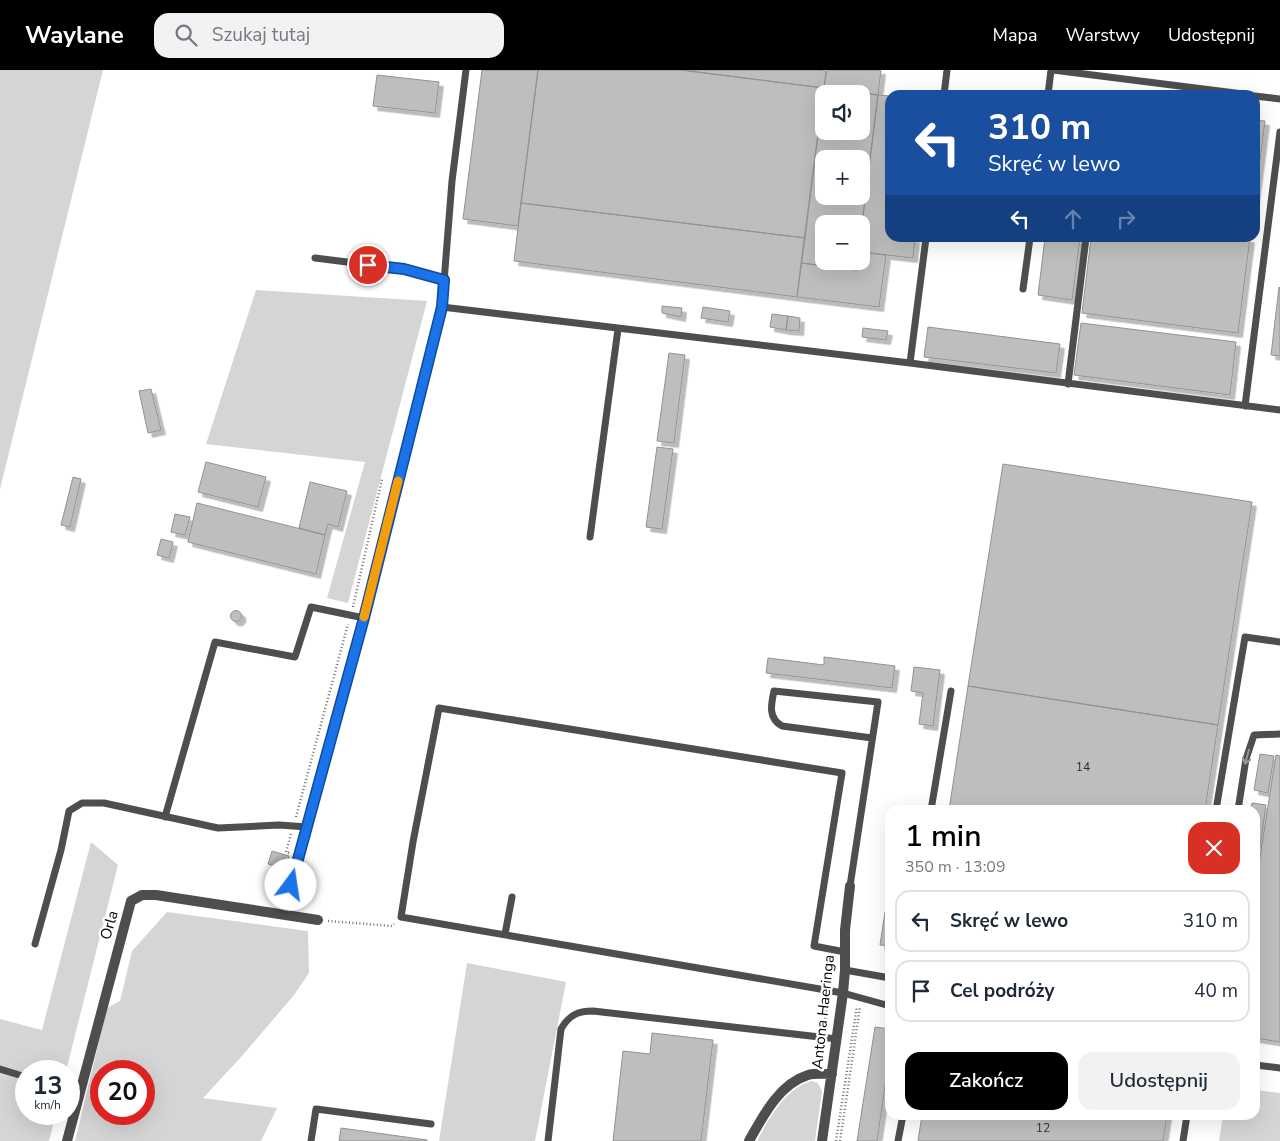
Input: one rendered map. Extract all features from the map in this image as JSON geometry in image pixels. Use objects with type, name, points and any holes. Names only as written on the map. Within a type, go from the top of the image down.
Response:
[{"type":"street","name":"Antona Haeringa","points":[[822,1141],[843,993],[845,930],[850,886]]},
{"type":"street","name":"Orla","points":[[80,1090],[131,901],[142,895],[156,895],[318,920]]},
{"type":"street","points":[[749,1141],[776,1098],[787,1088],[797,1080],[811,1074],[832,1074]]},
{"type":"street","name":"Orla","points":[[67,1141],[71,1125]]},
{"type":"lane","points":[[284,915],[364,618],[442,307],[452,181],[466,70]]},
{"type":"lane","points":[[945,90],[947,70]]},
{"type":"lane","points":[[1049,90],[1052,70],[1211,90]]},
{"type":"lane","points":[[1260,97],[1280,99]]},
{"type":"lane","points":[[1245,406],[1280,132]]},
{"type":"lane","points":[[910,364],[925,242]]},
{"type":"lane","points":[[1023,289],[1029,242]]},
{"type":"lane","points":[[1068,384],[1086,242]]},
{"type":"lane","points":[[315,258],[404,269],[444,280]]},
{"type":"lane","points":[[442,307],[1280,410]]},
{"type":"lane","points":[[590,537],[618,328]]},
{"type":"lane","points":[[165,817],[215,642],[295,657],[310,607],[364,618]]},
{"type":"lane","points":[[1217,805],[1245,637],[1280,642]]},
{"type":"lane","points":[[850,886],[878,702],[774,691],[771,706],[772,715],[776,723],[782,726],[872,738]]},
{"type":"lane","points":[[932,805],[951,691]]},
{"type":"lane","points":[[845,952],[814,946],[842,773],[439,708],[413,842],[401,918],[505,934],[843,993],[885,1004]]},
{"type":"lane","points":[[1239,805],[1246,759],[1254,735],[1280,734]]},
{"type":"lane","points":[[35,944],[61,850],[69,811],[82,803],[104,803],[218,828],[293,825],[307,827]]},
{"type":"lane","points":[[505,934],[512,897]]},
{"type":"lane","points":[[845,970],[885,977]]},
{"type":"lane","points":[[548,1141],[562,1029],[570,1016],[577,1013],[593,1011],[837,1039]]},
{"type":"lane","points":[[1260,1066],[1280,1068]]},
{"type":"lane","points":[[0,1069],[15,1074]]},
{"type":"lane","points":[[311,1141],[316,1109],[431,1124]]},
{"type":"lane","points":[[898,1141],[901,1120]]},
{"type":"lane","points":[[1183,1141],[1186,1120]]},
{"type":"path","points":[[299,856],[286,852],[350,615],[382,479]]},
{"type":"path","points":[[318,920],[392,926],[401,918]]},
{"type":"path","points":[[838,1141],[860,997]]},
{"type":"shaded area","points":[[0,70],[103,70],[0,489]]},
{"type":"shaded area","points":[[256,290],[427,301],[348,603],[327,598],[365,462],[206,444]]},
{"type":"shaded area","points":[[91,842],[118,865],[69,1060],[15,1060],[15,1125],[53,1125],[49,1141],[0,1141],[0,1019],[42,1030]]},
{"type":"shaded area","points":[[167,912],[308,931],[309,973],[294,995],[203,1098],[277,1108],[261,1141],[75,1141],[90,1079],[90,1125],[155,1125],[155,1060],[94,1060],[107,1008],[120,1001],[132,951]]},
{"type":"shaded area","points":[[467,963],[566,982],[535,1141],[439,1141]]},
{"type":"shaded area","points":[[811,1081],[818,1083],[822,1091],[815,1141],[757,1141],[785,1098],[801,1085]]},
{"type":"shaded area","points":[[1260,1091],[1280,1093],[1280,1141],[1219,1141],[1222,1120],[1260,1120]]},
{"type":"building","points":[[482,70],[538,70],[518,226],[463,219]]},
{"type":"building","points":[[538,70],[681,70],[815,87],[815,140],[817,140],[805,238],[521,203]]},
{"type":"building","points":[[681,70],[826,71],[824,85],[815,85],[815,87]]},
{"type":"building","points":[[827,70],[881,70],[878,95],[870,94],[870,85],[824,85]]},
{"type":"building","points":[[377,75],[439,82],[435,113],[373,106]]},
{"type":"building","points":[[870,94],[878,95],[870,159],[870,150],[816,150],[817,140],[870,140]]},
{"type":"building","points":[[878,95],[885,96],[885,242],[915,242],[913,258],[870,253],[870,215],[863,215],[864,205],[870,205],[870,159]]},
{"type":"building","points":[[1260,120],[1265,121],[1260,160]]},
{"type":"building","points":[[815,156],[815,205],[864,205],[863,215],[815,215],[815,265],[801,263]]},
{"type":"building","points":[[521,203],[805,238],[797,297],[514,261]]},
{"type":"building","points":[[1045,242],[1079,242],[1072,300],[1038,295]]},
{"type":"building","points":[[1091,242],[1249,242],[1238,333],[1082,313]]},
{"type":"building","points":[[870,253],[886,255],[879,307],[797,297],[801,263],[815,265],[815,270],[870,270]]},
{"type":"building","points":[[1280,288],[1280,356],[1271,355]]},
{"type":"building","points":[[662,306],[682,308],[681,317],[662,313]]},
{"type":"building","points":[[703,307],[730,311],[728,322],[701,318]]},
{"type":"building","points":[[772,314],[788,316],[786,330],[770,327]]},
{"type":"building","points":[[788,316],[800,318],[799,331],[786,330]]},
{"type":"building","points":[[1081,323],[1236,342],[1230,395],[1074,375]]},
{"type":"building","points":[[928,327],[1060,344],[1056,373],[924,357]]},
{"type":"building","points":[[863,328],[888,331],[886,340],[862,337]]},
{"type":"building","points":[[669,353],[685,355],[674,443],[657,441]]},
{"type":"building","points":[[151,389],[161,430],[148,433],[139,391]]},
{"type":"building","points":[[657,447],[673,449],[662,529],[646,527]]},
{"type":"building","points":[[206,462],[266,477],[258,507],[198,492]]},
{"type":"building","points":[[1003,464],[1252,502],[1218,725],[968,686]]},
{"type":"building","points":[[73,477],[81,479],[70,527],[61,525]]},
{"type":"building","points":[[310,482],[347,491],[338,527],[328,524],[325,535],[299,528]]},
{"type":"building","points":[[197,503],[325,535],[316,574],[188,542]]},
{"type":"building","points":[[175,514],[190,517],[185,535],[171,532]]},
{"type":"building","points":[[161,539],[173,542],[169,558],[157,555]]},
{"type":"building","points":[[236,610],[242,616],[236,622],[230,616]]},
{"type":"building","points":[[824,657],[895,666],[892,688],[766,673],[768,658],[824,665]]},
{"type":"building","points":[[914,667],[940,670],[933,726],[919,724],[923,693],[911,691]]},
{"type":"building","points":[[968,686],[1218,725],[1206,805],[950,805]]},
{"type":"building","points":[[1260,754],[1274,756],[1268,793],[1254,790]]},
{"type":"building","points":[[1276,755],[1280,756],[1280,1042],[1260,1039],[1260,857]]},
{"type":"building","points":[[1252,803],[1266,805],[1260,847],[1260,805],[1252,805]]},
{"type":"building","points":[[272,851],[289,856],[286,869],[268,864]]},
{"type":"building","points":[[885,912],[885,946],[880,945]]},
{"type":"building","points":[[875,1027],[885,1028],[885,1087],[877,1141],[857,1141]]},
{"type":"building","points":[[652,1033],[713,1040],[701,1141],[613,1141],[623,1051],[650,1054]]},
{"type":"building","points":[[921,1120],[1166,1120],[1163,1141],[918,1141]]},
{"type":"building","points":[[341,1128],[427,1140],[427,1141],[339,1141]]},
{"type":"slow traffic","points":[[364,617],[398,481]]},
{"type":"route","points":[[291,885],[364,618],[442,307],[444,280],[404,269],[368,265]]}]
